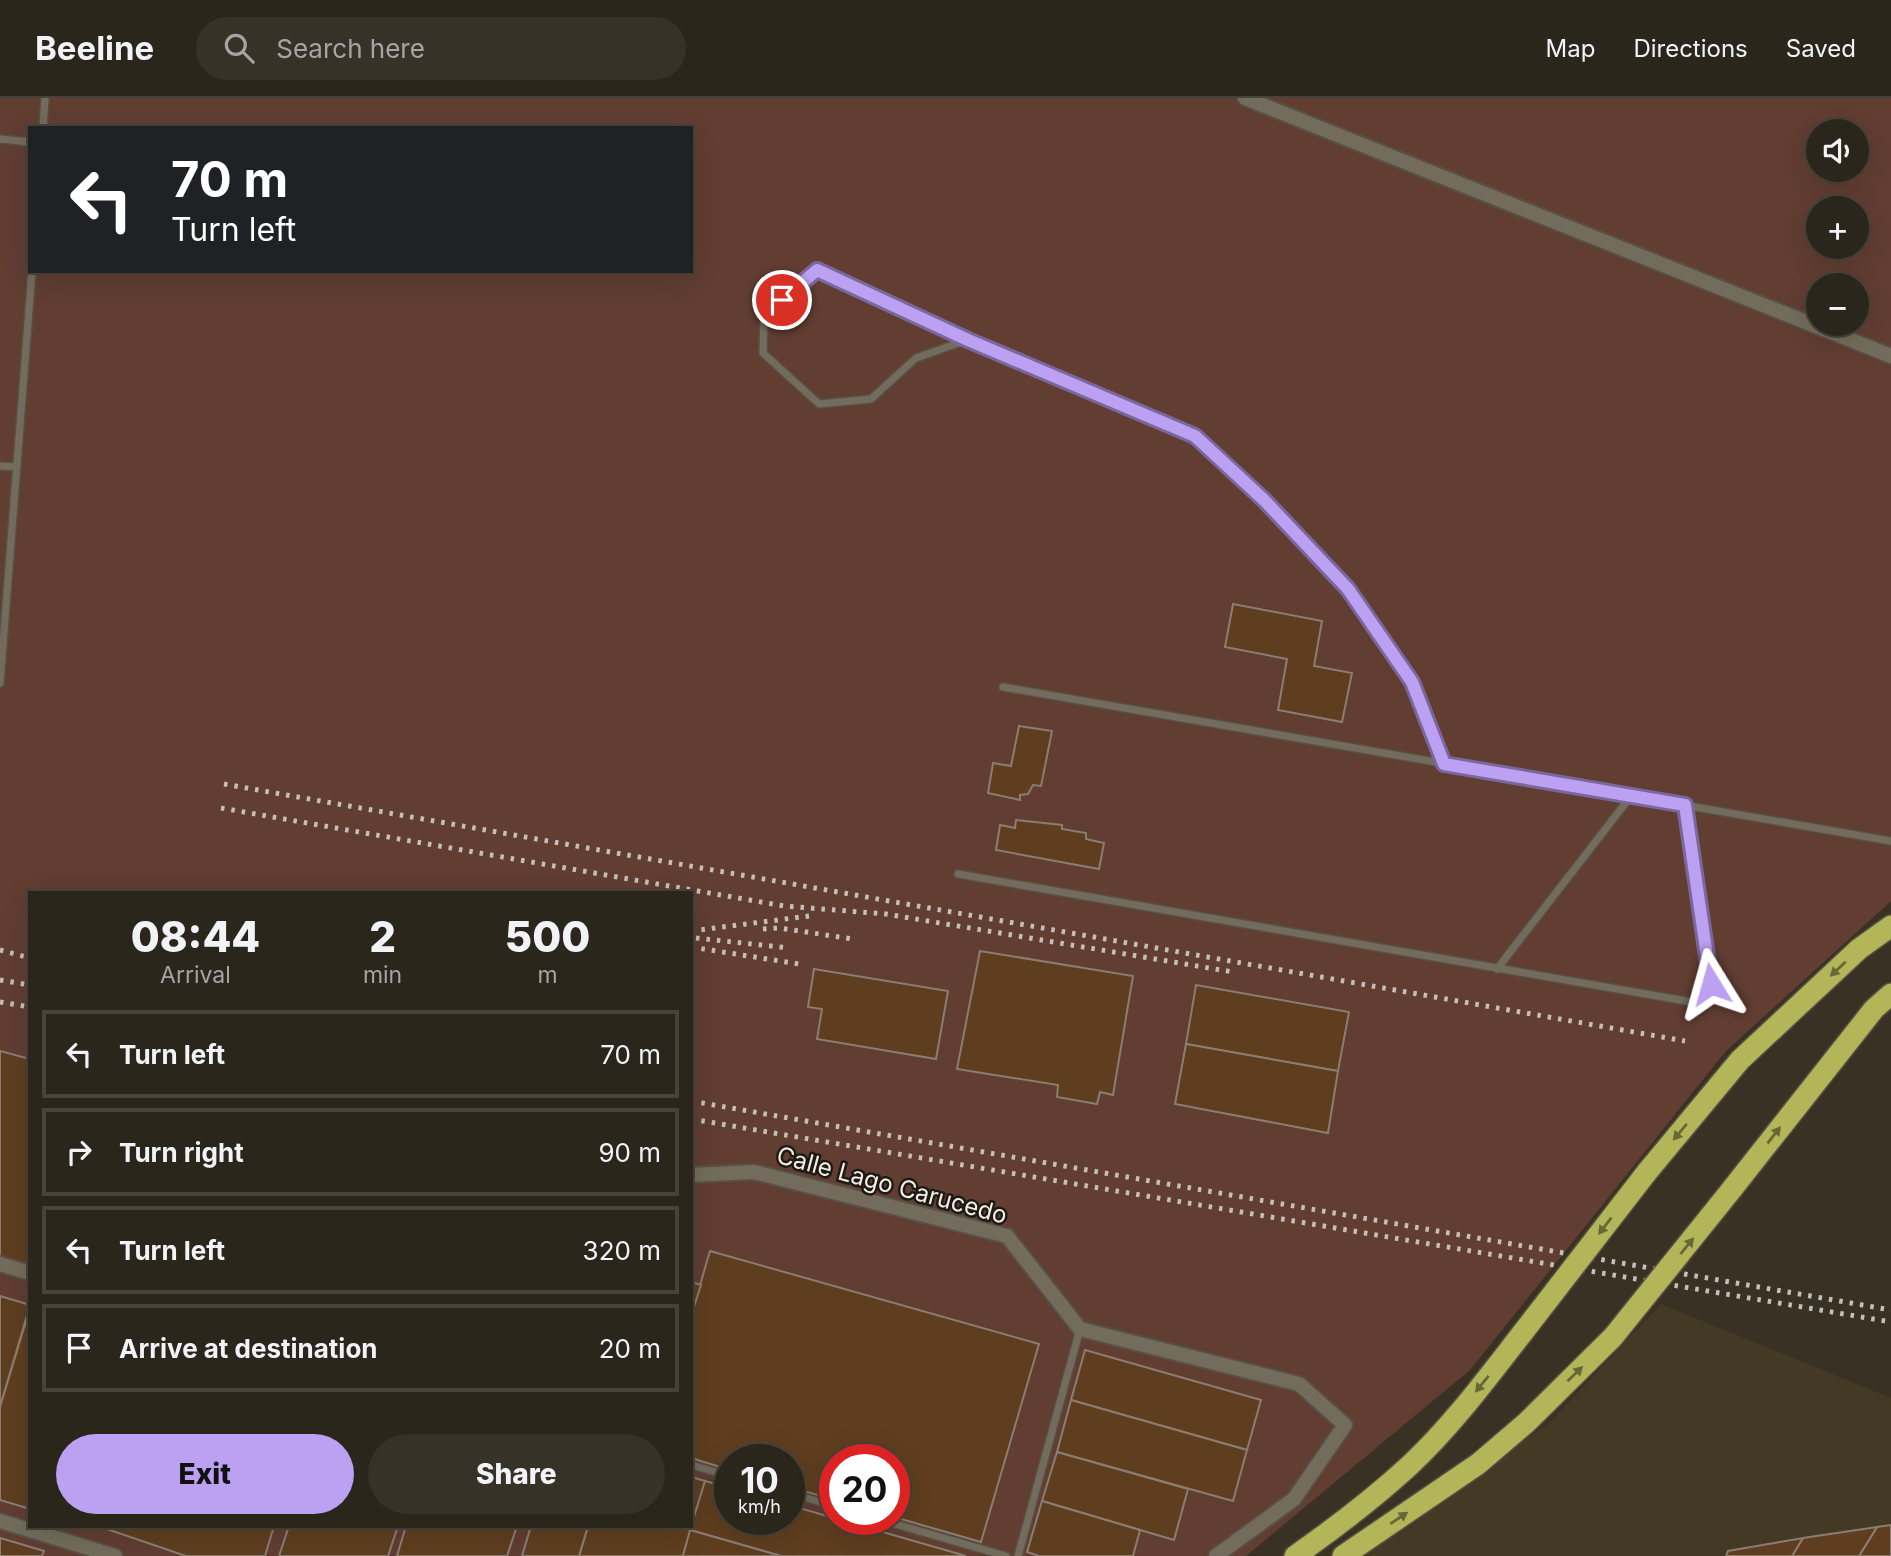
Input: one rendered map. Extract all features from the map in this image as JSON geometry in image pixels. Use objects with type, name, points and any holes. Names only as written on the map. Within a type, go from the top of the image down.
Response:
[{"type":"highway","points":[[1295,1556],[1349,1518],[1410,1465],[1470,1399],[1647,1172],[1740,1060],[1859,949],[1891,926]]},
{"type":"highway","points":[[1343,1556],[1478,1464],[1526,1423],[1614,1337],[1874,1009],[1891,994]]},
{"type":"street","points":[[1245,98],[1891,356]]},
{"type":"street","name":"Calle Lago Carucedo","points":[[693,1175],[754,1172],[1007,1236],[1080,1329]]},
{"type":"street","points":[[0,1264],[28,1272]]},
{"type":"street","points":[[1080,1329],[1299,1384],[1345,1425],[1294,1499],[1216,1556]]},
{"type":"street","points":[[0,1521],[115,1556]]},
{"type":"lane","points":[[43,126],[45,98]]},
{"type":"lane","points":[[0,139],[28,142]]},
{"type":"lane","points":[[968,340],[916,358],[871,399],[819,404],[763,353],[764,315],[817,270],[968,340],[1195,436],[1264,500],[1348,589],[1412,682],[1444,764]]},
{"type":"lane","points":[[0,683],[32,273]]},
{"type":"lane","points":[[0,466],[17,467]]},
{"type":"lane","points":[[1003,687],[1891,841]]},
{"type":"lane","points":[[1497,969],[1630,796]]},
{"type":"lane","points":[[958,874],[1703,1004],[1711,984],[1685,805]]},
{"type":"lane","points":[[1018,1556],[1080,1329]]},
{"type":"lane","points":[[693,1466],[714,1471]]},
{"type":"lane","points":[[910,1528],[1006,1556]]},
{"type":"shaded area","points":[[0,98],[1891,98],[1891,901],[1726,1051],[1470,1370],[1246,1556],[0,1556]]},
{"type":"shaded area","points":[[1661,1304],[1891,1398],[1891,1556],[1352,1556],[1548,1424]]},
{"type":"building","points":[[1233,604],[1322,621],[1314,666],[1352,673],[1342,722],[1278,710],[1287,659],[1225,647]]},
{"type":"building","points":[[1019,726],[1052,731],[1041,786],[1033,785],[1028,794],[1020,795],[1020,800],[988,793],[993,763],[1011,766]]},
{"type":"building","points":[[1016,820],[1062,825],[1062,829],[1086,833],[1086,839],[1104,843],[1099,869],[996,850],[1000,825],[1015,828]]},
{"type":"building","points":[[980,951],[1133,976],[1113,1095],[1100,1092],[1097,1104],[1057,1097],[1058,1085],[957,1069]]},
{"type":"building","points":[[814,969],[948,991],[936,1059],[817,1039],[822,1009],[808,1007]]},
{"type":"building","points":[[1196,985],[1349,1012],[1338,1071],[1186,1044]]},
{"type":"building","points":[[1186,1044],[1338,1071],[1328,1133],[1175,1104]]},
{"type":"building","points":[[0,1051],[28,1058],[28,1265],[0,1257]]},
{"type":"building","points":[[710,1251],[1039,1344],[981,1542],[910,1522],[910,1444],[819,1444],[819,1495],[805,1492],[805,1444],[714,1444],[714,1465],[693,1459],[693,1309]]},
{"type":"building","points":[[693,1283],[701,1285],[693,1310]]},
{"type":"building","points":[[0,1296],[28,1304],[28,1312],[0,1407]]},
{"type":"building","points":[[28,1315],[28,1508],[0,1500],[0,1407]]},
{"type":"building","points":[[1085,1350],[1261,1400],[1247,1450],[1071,1400]]},
{"type":"building","points":[[1071,1400],[1247,1450],[1233,1501],[1057,1452]]},
{"type":"building","points":[[1057,1452],[1188,1489],[1174,1540],[1042,1501]]},
{"type":"building","points":[[693,1478],[705,1481],[693,1522]]},
{"type":"building","points":[[705,1481],[714,1484],[714,1535],[805,1535],[805,1510],[819,1514],[819,1535],[893,1535],[966,1556],[781,1556],[690,1530],[693,1528]]},
{"type":"building","points":[[1042,1501],[1140,1530],[1133,1556],[1039,1556],[1027,1552]]},
{"type":"building","points":[[1891,1525],[1891,1556],[1859,1556],[1877,1527]]},
{"type":"building","points":[[1877,1527],[1859,1556],[1792,1556],[1803,1538]]},
{"type":"building","points":[[104,1528],[273,1528],[265,1556],[186,1556]]},
{"type":"building","points":[[288,1528],[397,1528],[388,1556],[279,1556]]},
{"type":"building","points":[[405,1528],[516,1528],[507,1556],[397,1556]]},
{"type":"building","points":[[530,1528],[587,1528],[579,1556],[522,1556]]},
{"type":"building","points":[[587,1528],[691,1528],[683,1556],[579,1556]]},
{"type":"building","points":[[690,1530],[781,1556],[683,1556]]},
{"type":"building","points":[[0,1538],[44,1551],[42,1556],[0,1556]]},
{"type":"building","points":[[1803,1538],[1792,1556],[1726,1556],[1728,1551]]},
{"type":"railway","points":[[224,784],[1685,1041]]},
{"type":"railway","points":[[221,808],[784,906],[886,914],[1233,972]]},
{"type":"railway","points":[[693,931],[809,916]]},
{"type":"railway","points":[[763,929],[779,928],[853,939]]},
{"type":"railway","points":[[696,938],[789,948]]},
{"type":"railway","points":[[693,947],[799,964]]},
{"type":"railway","points":[[0,950],[28,957]]},
{"type":"railway","points":[[0,980],[28,985]]},
{"type":"railway","points":[[0,1002],[28,1007]]},
{"type":"railway","points":[[693,1101],[1891,1310]]},
{"type":"railway","points":[[693,1119],[1891,1322]]},
{"type":"route","points":[[782,300],[817,270],[968,340],[1195,436],[1264,500],[1348,589],[1412,682],[1444,764],[1685,805],[1711,984]]}]
